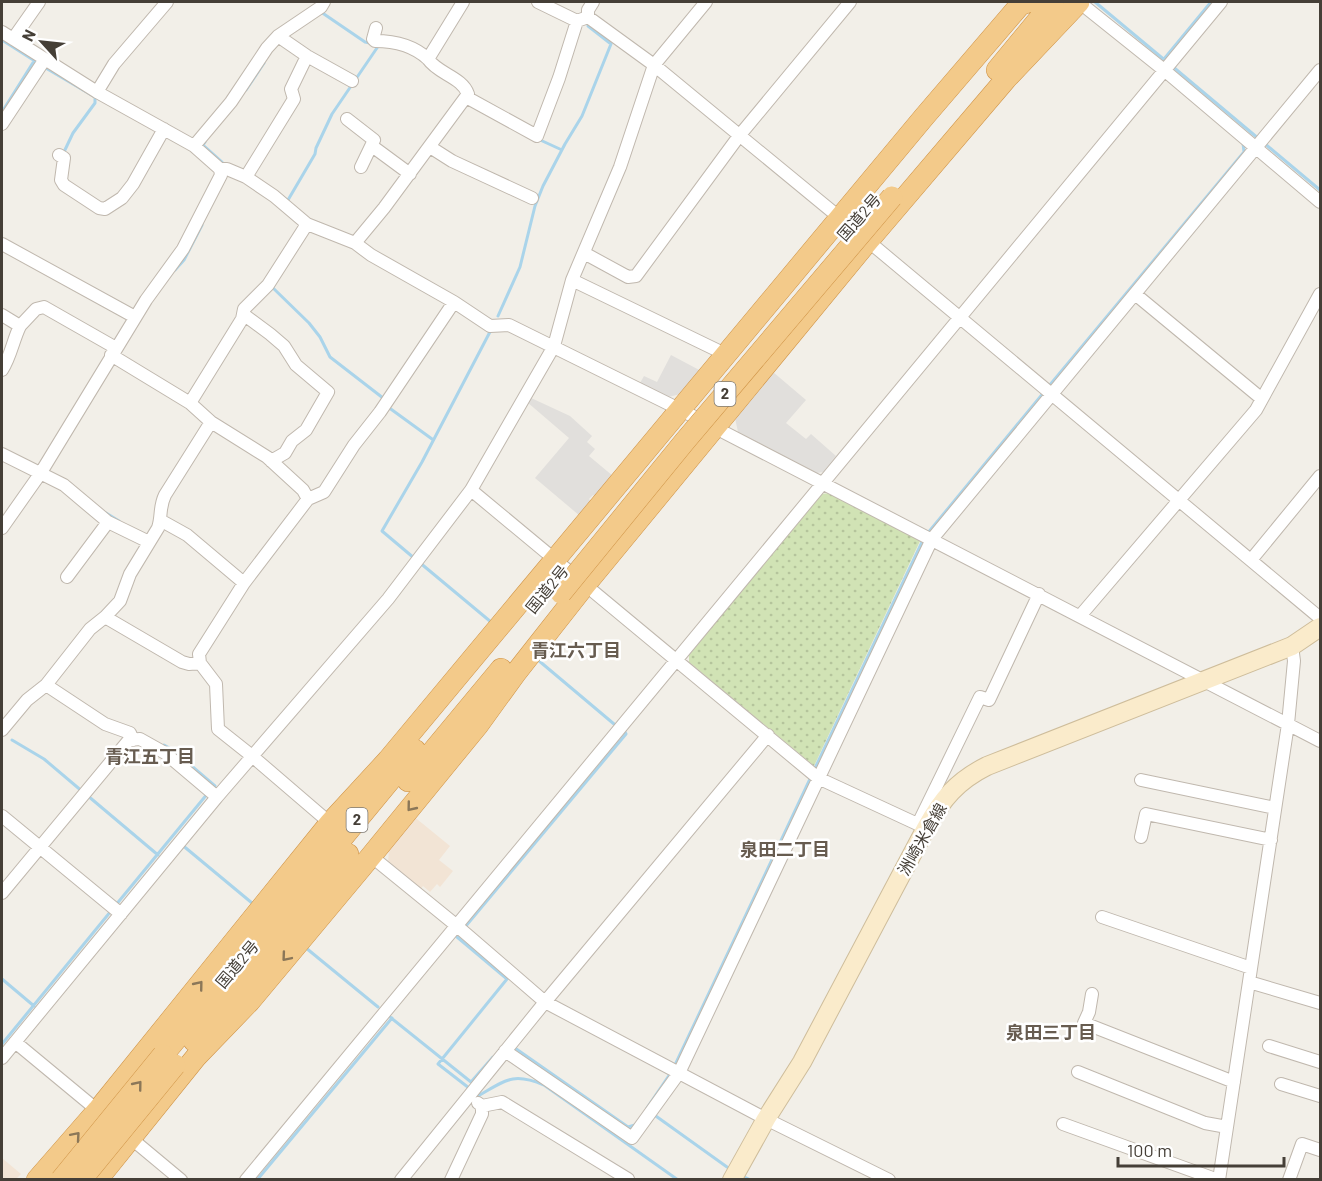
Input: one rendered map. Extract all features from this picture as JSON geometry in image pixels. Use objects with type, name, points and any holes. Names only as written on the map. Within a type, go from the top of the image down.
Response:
[{"type":"highway","points":[[924,117],[1013,2]]},
{"type":"highway","points":[[37,1179],[98,1110],[330,823],[388,760],[924,117],[1020,5],[1028,2]]},
{"type":"highway","name":"国道2号","points":[[81,1179],[235,967],[556,589],[685,441],[887,193],[1035,2]]},
{"type":"highway","name":"国道2号","points":[[887,193],[1053,2]]},
{"type":"highway","points":[[97,1179],[196,1057],[249,1001],[478,725],[585,585],[868,241],[1006,79],[1067,2]]},
{"type":"highway","points":[[1006,79],[1079,2]]},
{"type":"highway","name":"国道2号","points":[[61,1179],[169,1060],[486,688],[556,589]]},
{"type":"highway","points":[[405,784],[428,770],[488,701],[515,674]]},
{"type":"highway","points":[[235,967],[278,901],[362,798],[388,760]]},
{"type":"main road","name":"洲崎米倉線","points":[[732,1179],[802,1062],[922,826],[953,789],[970,775],[1292,646],[1320,627]]},
{"type":"street","points":[[13,39],[39,2]]},
{"type":"street","points":[[97,92],[114,64],[167,2]]},
{"type":"street","points":[[194,146],[231,102],[267,48],[321,7],[324,2]]},
{"type":"street","points":[[428,59],[464,2]]},
{"type":"street","points":[[538,2],[582,19],[654,65],[1320,618]]},
{"type":"street","points":[[466,97],[537,136],[582,19],[592,2]]},
{"type":"street","points":[[2,1058],[116,910],[180,842],[213,793],[252,756],[388,599],[471,490],[554,346],[572,280],[620,167],[654,65],[706,2]]},
{"type":"street","points":[[584,253],[628,276],[636,276],[739,136],[850,2]]},
{"type":"street","points":[[1079,2],[1167,66],[1320,202]]},
{"type":"street","points":[[246,1179],[1221,2]]},
{"type":"street","points":[[355,243],[410,174],[468,94],[465,87],[432,65],[422,53],[393,41],[375,41],[373,39],[376,28]]},
{"type":"street","points":[[2,32],[43,63],[194,146],[220,169],[221,175],[183,249],[135,317],[40,474],[2,528]]},
{"type":"street","points":[[280,38],[307,57],[352,81]]},
{"type":"street","points":[[246,177],[294,99],[291,89],[307,57]]},
{"type":"street","points":[[2,124],[43,63]]},
{"type":"street","points":[[509,1047],[632,1138],[679,1073],[818,778],[927,537],[1048,391],[1135,294],[1254,142],[1320,70]]},
{"type":"street","points":[[347,119],[375,140],[362,167]]},
{"type":"street","points":[[59,154],[64,158],[61,180],[64,184],[99,208],[105,209],[122,198],[133,184],[164,129]]},
{"type":"street","points":[[372,146],[410,174]]},
{"type":"street","points":[[430,147],[452,161],[532,198]]},
{"type":"street","points":[[220,169],[227,169],[246,177],[274,196],[307,224],[355,243],[371,255],[454,302],[490,326],[510,325],[554,346],[1040,594],[1320,741]]},
{"type":"street","points":[[190,403],[244,309],[268,285],[307,224]]},
{"type":"street","points":[[2,244],[135,317]]},
{"type":"street","points":[[572,280],[727,355]]},
{"type":"street","points":[[1135,294],[1262,399]]},
{"type":"street","points":[[1080,616],[1256,410],[1320,294]]},
{"type":"street","points":[[330,823],[218,729],[216,684],[200,663],[199,654],[244,583],[308,499],[324,492],[454,302]]},
{"type":"street","points":[[2,370],[13,348],[19,328],[36,309],[44,308],[190,403],[211,422],[271,461],[303,490],[308,499]]},
{"type":"street","points":[[243,314],[277,340],[296,365],[328,392],[306,430],[292,441],[285,453],[271,461]]},
{"type":"street","points":[[2,315],[19,328]]},
{"type":"street","points":[[211,422],[159,507],[163,522],[187,536],[244,583]]},
{"type":"street","points":[[2,454],[64,485],[108,522],[149,542]]},
{"type":"street","points":[[1251,560],[1320,476]]},
{"type":"street","points":[[471,490],[818,778],[922,826],[980,698],[989,699],[1040,594]]},
{"type":"street","points":[[67,577],[108,522]]},
{"type":"street","points":[[2,730],[27,700],[46,685],[90,628],[105,617],[120,601],[130,574],[163,522]]},
{"type":"street","points":[[105,617],[182,662],[200,663]]},
{"type":"street","points":[[1063,1125],[1218,1179],[1288,724],[1294,661],[1292,646]]},
{"type":"street","points":[[46,685],[105,724],[130,733],[133,740]]},
{"type":"street","points":[[401,1179],[768,735]]},
{"type":"street","points":[[2,893],[129,740],[140,739],[165,753],[213,793]]},
{"type":"street","points":[[1141,780],[1275,808]]},
{"type":"street","points":[[1141,837],[1146,814],[1270,840]]},
{"type":"street","points":[[2,816],[116,910]]},
{"type":"street","points":[[370,856],[457,926],[545,1002],[766,1119],[889,1179]]},
{"type":"street","points":[[1102,917],[1251,968]]},
{"type":"street","points":[[1250,982],[1320,1003]]},
{"type":"street","points":[[1092,994],[1089,1012],[1084,1023],[1234,1082]]},
{"type":"street","points":[[15,1042],[180,1179]]},
{"type":"street","points":[[1269,1046],[1320,1062]]},
{"type":"street","points":[[1078,1072],[1205,1123],[1227,1127]]},
{"type":"street","points":[[1281,1084],[1320,1096]]},
{"type":"street","points":[[472,1093],[486,1105]]},
{"type":"street","points":[[486,1105],[502,1102],[628,1179]]},
{"type":"street","points":[[451,1179],[486,1105]]},
{"type":"street","points":[[1289,1179],[1302,1144],[1320,1150]]},
{"type":"shaded area","points":[[671,355],[703,372],[685,393],[668,397],[640,383],[644,376],[657,382]]},
{"type":"shaded area","points":[[773,372],[806,400],[786,423],[806,439],[811,434],[836,456],[823,472],[817,473],[738,432],[735,418]]},
{"type":"shaded area","points":[[529,397],[570,416],[592,436],[587,442],[595,449],[589,456],[613,476],[596,497],[593,495],[589,499],[591,502],[580,516],[535,478],[569,438],[527,402]]},
{"type":"shaded area","points":[[412,815],[450,846],[439,860],[453,871],[440,887],[437,884],[430,892],[423,886],[419,891],[388,866],[389,845]]},
{"type":"shaded area","points":[[2,1158],[21,1174],[16,1179],[2,1179]]},
{"type":"green space","points":[[829,493],[921,539],[814,766],[689,662],[689,655],[822,494]]},
{"type":"waterway","points":[[1095,2],[1167,62]]},
{"type":"waterway","points":[[1164,59],[1211,2]]},
{"type":"waterway","points":[[321,12],[365,42],[370,43]]},
{"type":"waterway","points":[[498,316],[520,267],[535,206],[543,186],[582,116],[611,44],[588,26]]},
{"type":"waterway","points":[[2,40],[38,63]]},
{"type":"waterway","points":[[288,200],[315,154],[332,114],[379,45]]},
{"type":"waterway","points":[[2,112],[34,61]]},
{"type":"waterway","points":[[246,90],[264,63]]},
{"type":"waterway","points":[[1172,66],[1259,139]]},
{"type":"waterway","points":[[44,67],[95,97],[95,103],[73,133],[63,154]]},
{"type":"waterway","points":[[538,139],[562,150]]},
{"type":"waterway","points":[[205,142],[203,145],[222,162]]},
{"type":"waterway","points":[[1049,386],[1244,152],[1243,143]]},
{"type":"waterway","points":[[1264,143],[1320,190]]},
{"type":"waterway","points":[[175,270],[184,260],[202,225]]},
{"type":"waterway","points":[[273,286],[309,323],[320,337],[330,357],[383,398]]},
{"type":"waterway","points":[[414,558],[382,531],[422,462],[492,328]]},
{"type":"waterway","points":[[927,534],[1045,391]]},
{"type":"waterway","points":[[388,407],[432,439]]},
{"type":"waterway","points":[[106,513],[119,521]]},
{"type":"waterway","points":[[816,766],[923,540]]},
{"type":"waterway","points":[[419,562],[491,622]]},
{"type":"waterway","points":[[538,660],[614,724]]},
{"type":"waterway","points":[[465,927],[626,734],[625,732]]},
{"type":"waterway","points":[[12,740],[44,759],[83,792]]},
{"type":"waterway","points":[[164,745],[215,786],[213,788]]},
{"type":"waterway","points":[[675,1065],[810,779]]},
{"type":"waterway","points":[[115,906],[208,793]]},
{"type":"waterway","points":[[88,796],[158,855]]},
{"type":"waterway","points":[[181,844],[252,903]]},
{"type":"waterway","points":[[2,1044],[111,911]]},
{"type":"waterway","points":[[459,936],[457,937],[507,979],[438,1064],[469,1088]]},
{"type":"waterway","points":[[306,948],[378,1007]]},
{"type":"waterway","points":[[2,979],[34,1006]]},
{"type":"waterway","points":[[390,1017],[471,1082],[493,1057]]},
{"type":"waterway","points":[[257,1180],[392,1018]]},
{"type":"waterway","points":[[512,1046],[628,1127],[635,1125]]},
{"type":"waterway","points":[[647,1108],[670,1074]]},
{"type":"waterway","points":[[478,1096],[510,1080],[525,1079],[544,1085],[678,1180]]},
{"type":"waterway","points":[[653,1114],[727,1167]]},
{"type":"waterway","points":[[742,1176],[751,1180]]},
{"type":"district","name":"青江六丁目","points":[[576,651]]},
{"type":"district","name":"青江五丁目","points":[[150,757]]},
{"type":"district","name":"泉田二丁目","points":[[785,850]]},
{"type":"district","name":"泉田三丁目","points":[[1051,1033]]}]
